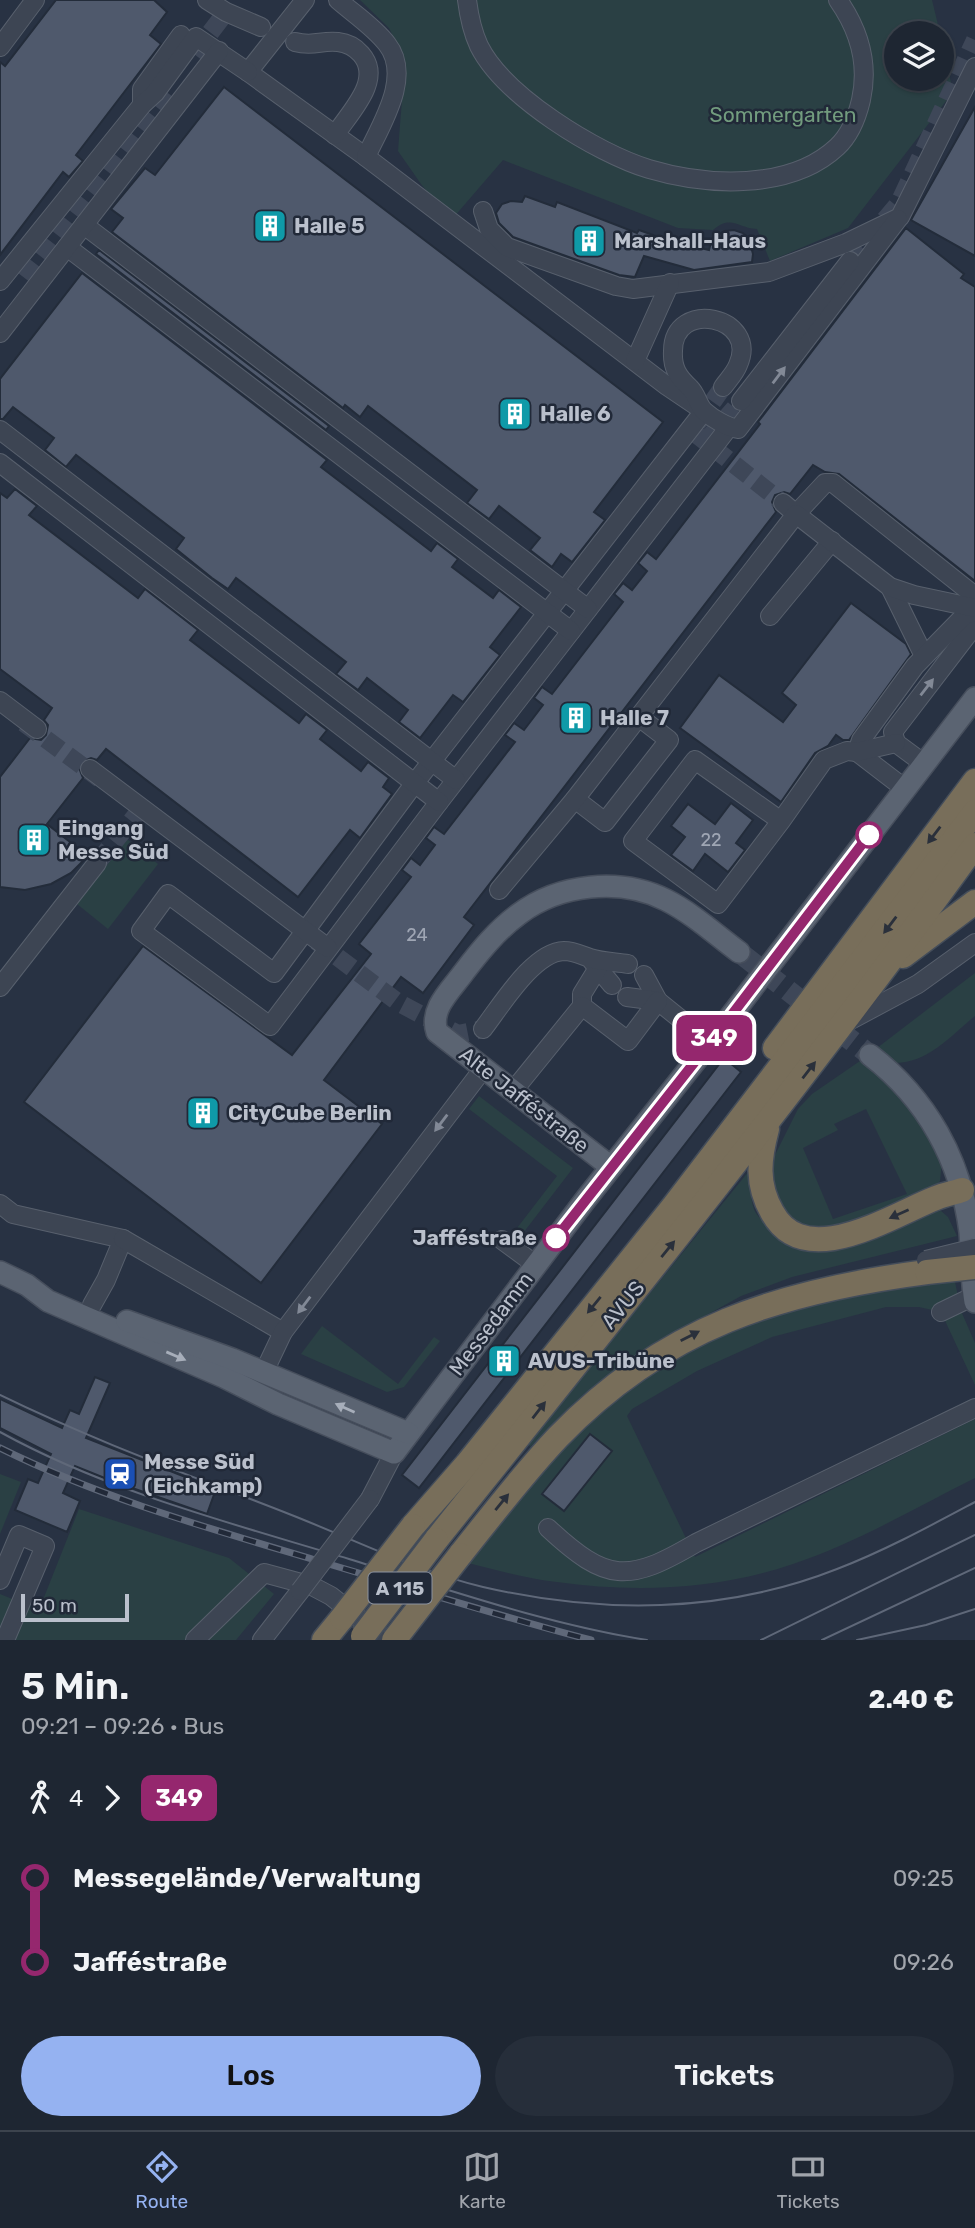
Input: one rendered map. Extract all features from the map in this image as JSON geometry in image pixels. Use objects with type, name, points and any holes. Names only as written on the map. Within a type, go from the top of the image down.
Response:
[{"type":"highway","points":[[673,1207],[690,1165],[975,781]]},
{"type":"highway","name":"AVUS","points":[[324,1640],[413,1526],[467,1464],[673,1207],[975,812]]},
{"type":"highway","name":"AVUS","points":[[370,1639],[436,1540],[768,1123],[975,845]]},
{"type":"highway","points":[[885,969],[975,902]]},
{"type":"highway","points":[[768,1123],[760,1156],[759,1177],[765,1201],[785,1229],[801,1238],[824,1240],[847,1235],[939,1196],[962,1190]]},
{"type":"highway","points":[[394,1640],[460,1555],[560,1435],[608,1390],[672,1346],[721,1321],[774,1301],[927,1266],[974,1287]]},
{"type":"main road","name":"Messedamm","points":[[394,1453],[611,1167],[710,1043],[975,698]]},
{"type":"main road","name":"Alte Jafféstraße","points":[[611,1167],[437,1032],[435,1019],[439,1006],[492,937],[521,912],[551,897],[573,890],[608,886],[648,892],[681,909],[739,952]]},
{"type":"main road","points":[[870,1055],[890,1070],[922,1106],[942,1139],[962,1190],[970,1233],[974,1287]]},
{"type":"main road","points":[[0,1272],[27,1285],[48,1301],[260,1382],[408,1433]]},
{"type":"main road","points":[[27,1285],[57,1290],[260,1382],[278,1404],[394,1453]]},
{"type":"street","points":[[0,47],[35,0]]},
{"type":"street","points":[[207,0],[226,12],[261,27]]},
{"type":"street","points":[[248,72],[305,0]]},
{"type":"street","points":[[338,0],[388,45],[395,59],[396,87],[366,158]]},
{"type":"street","points":[[467,0],[470,23],[480,48],[517,92],[548,117],[614,155],[648,169],[689,179],[729,181],[772,178],[808,166],[838,147],[856,119],[864,86],[861,43],[850,17],[838,0]]},
{"type":"street","points":[[142,105],[142,89],[181,35]]},
{"type":"street","points":[[0,281],[142,105],[155,93],[196,37],[335,135],[704,411],[729,427],[738,429],[900,216],[975,67]]},
{"type":"street","points":[[295,42],[315,45],[330,41],[347,44],[359,51],[367,62],[368,84],[335,135]]},
{"type":"street","points":[[0,333],[219,51]]},
{"type":"street","points":[[483,211],[489,229],[507,247],[616,286],[633,289],[769,272],[846,243],[900,216]]},
{"type":"street","points":[[84,225],[588,609]]},
{"type":"street","points":[[67,247],[571,631]]},
{"type":"street","points":[[741,401],[850,261]]},
{"type":"street","points":[[635,361],[670,283]]},
{"type":"street","points":[[704,411],[693,391],[681,381],[673,365],[672,347],[676,337],[688,324],[709,318],[719,320],[727,324],[738,338],[741,358],[738,367],[723,387]]},
{"type":"street","points":[[704,411],[414,783],[274,973],[168,894],[141,930],[270,1026],[439,802],[729,427]]},
{"type":"street","points":[[0,430],[456,780]]},
{"type":"street","points":[[0,463],[439,802]]},
{"type":"street","points":[[499,890],[639,717],[789,508],[825,483],[833,483],[975,596]]},
{"type":"street","points":[[789,508],[890,587],[975,610]]},
{"type":"street","points":[[770,616],[832,541]]},
{"type":"street","points":[[890,587],[924,656]]},
{"type":"street","points":[[858,752],[861,740],[924,656],[965,615],[975,610]]},
{"type":"street","points":[[923,763],[896,743],[893,732],[975,625]]},
{"type":"street","points":[[0,701],[37,729]]},
{"type":"street","points":[[575,799],[606,822],[669,740],[639,717]]},
{"type":"street","points":[[781,821],[695,760],[633,841],[718,904],[781,821],[824,760],[847,751],[858,752],[896,743]]},
{"type":"street","points":[[858,752],[904,788]]},
{"type":"street","points":[[90,769],[328,948]]},
{"type":"street","points":[[0,987],[97,863]]},
{"type":"street","points":[[845,1023],[918,984],[975,943]]},
{"type":"street","points":[[483,1029],[536,963],[551,954],[562,951],[577,952],[594,963],[611,985]]},
{"type":"street","points":[[594,963],[628,964]]},
{"type":"street","points":[[513,1091],[543,1061],[582,1006],[582,994],[594,963]]},
{"type":"street","points":[[644,975],[658,1001],[710,1043]]},
{"type":"street","points":[[627,997],[658,1001]]},
{"type":"street","points":[[582,1006],[628,1041],[658,1001]]},
{"type":"street","points":[[260,1382],[283,1332],[483,1069]]},
{"type":"street","points":[[0,1204],[13,1214],[123,1239],[283,1332]]},
{"type":"street","points":[[92,1306],[123,1239]]},
{"type":"street","points":[[502,1240],[536,1265]]},
{"type":"street","points":[[927,1266],[975,1248]]},
{"type":"street","points":[[942,1312],[974,1287]]},
{"type":"street","points":[[548,1528],[572,1551],[606,1570],[640,1570],[665,1561],[975,1408]]},
{"type":"street","name":"Messedamm","points":[[262,1640],[370,1499],[394,1453]]},
{"type":"street","points":[[0,1580],[19,1535],[45,1546],[5,1640]]},
{"type":"street","points":[[195,1640],[264,1573],[312,1586],[331,1596],[370,1639]]},
{"type":"street","points":[[0,1586],[24,1596]]},
{"type":"green space","name":"Sommergarten","points":[[360,0],[932,0],[937,21],[884,21],[884,91],[953,92],[848,228],[770,261],[757,229],[731,223],[725,223],[713,230],[678,228],[503,160],[453,218],[437,204],[398,151],[405,61],[389,28]]},
{"type":"green space","points":[[127,839],[158,864],[108,929],[77,904]]},
{"type":"green space","points":[[975,973],[975,1016],[937,1048],[916,1059],[891,1063],[877,1048]]},
{"type":"green space","points":[[860,1061],[888,1082],[921,1121],[942,1162],[940,1181],[926,1196],[842,1230],[812,1230],[790,1221],[771,1189],[772,1161],[798,1109],[812,1094]],"holes":[[[866,1109],[907,1194],[833,1219],[803,1148],[838,1130],[834,1124]]]},
{"type":"green space","points":[[479,1096],[573,1168],[517,1241],[514,1232],[557,1176],[469,1109]]},
{"type":"green space","points":[[749,1171],[756,1213],[784,1242],[803,1250],[824,1251],[845,1247],[889,1231],[929,1212],[941,1211],[948,1217],[957,1236],[792,1277],[741,1296],[642,1351],[584,1394],[530,1447],[528,1443]]},
{"type":"green space","points":[[954,1277],[961,1311],[975,1343],[975,1385],[941,1312],[919,1307],[886,1307],[772,1337],[697,1371],[632,1409],[627,1416],[695,1557],[975,1419],[975,1478],[816,1556],[764,1573],[706,1584],[646,1588],[586,1585],[535,1579],[468,1563],[553,1458],[636,1378],[768,1311]]},
{"type":"green space","points":[[322,1326],[398,1384],[434,1337],[440,1341],[404,1387],[387,1392],[301,1354]]},
{"type":"green space","points":[[0,1474],[21,1482],[0,1534]]},
{"type":"green space","points":[[79,1509],[229,1558],[274,1594],[236,1640],[0,1640],[0,1594],[39,1610]]},
{"type":"building","points":[[56,0],[154,0],[167,12],[150,35],[161,44],[76,155],[83,161],[69,177],[63,172],[0,255],[0,62],[5,66]]},
{"type":"building","points":[[224,87],[663,422],[594,512],[605,520],[572,562],[561,554],[552,567],[530,550],[540,538],[499,506],[489,519],[467,503],[477,490],[368,406],[360,417],[345,405],[343,408],[112,232],[123,218],[111,209],[145,168],[155,175]]},
{"type":"building","points":[[975,107],[975,256],[911,220]]},
{"type":"building","name":"Marshall-Haus","points":[[525,196],[555,207],[557,202],[637,233],[639,230],[709,250],[717,235],[734,230],[749,239],[752,262],[694,270],[644,256],[635,277],[619,275],[513,237],[499,223],[496,213],[502,204],[522,202]]},
{"type":"building","points":[[906,228],[964,274],[961,278],[975,287],[975,581],[839,474],[825,472],[813,465],[790,494],[784,492],[775,495],[772,502],[776,512],[464,917],[474,925],[423,993],[401,977],[324,1080],[382,1124],[261,1283],[24,1102],[143,946],[292,1055],[371,954],[359,944],[411,877],[402,870],[411,858],[420,865],[435,845],[426,838],[434,827],[444,834],[515,742],[505,735],[514,723],[524,730],[543,705],[534,698],[542,687],[552,694],[623,602],[614,594],[623,583],[632,590],[647,571],[638,563],[647,552],[656,559]]},
{"type":"building","points":[[99,250],[329,426],[326,430],[96,254]]},
{"type":"building","points":[[82,273],[327,460],[321,467],[431,551],[437,543],[458,559],[452,567],[493,598],[499,590],[521,607],[490,647],[500,655],[463,702],[453,695],[420,738],[399,722],[408,710],[367,678],[358,690],[336,674],[346,662],[236,578],[228,589],[212,578],[176,549],[184,538],[76,455],[66,467],[45,450],[54,438],[13,407],[0,419],[0,379]]},
{"type":"building","points":[[15,489],[37,506],[29,515],[138,598],[145,589],[198,630],[190,640],[299,723],[306,714],[327,730],[320,739],[361,771],[368,762],[389,778],[383,787],[392,794],[360,838],[350,830],[298,897],[106,749],[97,760],[91,758],[81,762],[79,768],[83,778],[47,824],[88,856],[71,873],[51,884],[25,890],[0,887],[0,777],[30,738],[41,740],[46,735],[48,725],[44,720],[52,708],[0,669],[0,493],[7,498]]},
{"type":"building","points":[[851,603],[906,644],[911,654],[849,740],[843,740],[836,735],[828,746],[815,753],[781,802],[680,728],[719,675],[783,722],[796,705],[782,693]]},
{"type":"building","points":[[731,803],[753,820],[736,843],[745,850],[728,872],[705,854],[693,871],[671,855],[685,837],[671,826],[688,804],[715,824]]},
{"type":"building","name":"AVUS-Tribüne","points":[[724,1058],[741,1072],[419,1488],[402,1475]]},
{"type":"building","points":[[95,1377],[110,1383],[86,1438],[216,1489],[207,1514],[75,1466],[63,1493],[80,1501],[67,1532],[15,1510],[28,1479],[38,1483],[51,1454],[0,1428],[0,1399],[62,1428],[70,1410],[79,1414]]},
{"type":"building","points":[[590,1434],[612,1451],[564,1511],[542,1494]]},
{"type":"tunnel","points":[[194,54],[226,12]]},
{"type":"tunnel","points":[[850,261],[899,203],[975,40]]},
{"type":"tunnel","points":[[22,276],[166,90]]},
{"type":"tunnel","points":[[723,387],[692,431],[783,503]]},
{"type":"tunnel","points":[[705,442],[741,401]]},
{"type":"tunnel","points":[[24,723],[100,779]]},
{"type":"tunnel","points":[[97,863],[141,809]]},
{"type":"tunnel","points":[[316,941],[399,1003],[458,1034],[483,1029]]},
{"type":"tunnel","points":[[739,952],[870,1055]]},
{"type":"tram line","points":[[0,1395],[107,1443],[433,1572],[483,1587],[572,1602],[661,1605],[750,1595],[837,1569],[907,1538],[975,1502]]},
{"type":"tram line","points":[[0,1432],[84,1472],[215,1519],[534,1615],[647,1640]]},
{"type":"tram line","points":[[761,1640],[975,1535]]},
{"type":"tram line","points":[[822,1640],[975,1568]]},
{"type":"tram line","points":[[857,1640],[926,1625],[975,1609]]},
{"type":"railway","points":[[0,1448],[77,1482],[195,1524],[591,1640]]},
{"type":"bus line","name":"349","points":[[556,1238],[869,835]]},
{"type":"place","name":"Halle 5","points":[[270,226]]},
{"type":"place","name":"Marshall-Haus","points":[[589,241]]},
{"type":"place","name":"Halle 6","points":[[515,414]]},
{"type":"place","name":"Halle 7","points":[[576,718]]},
{"type":"place","name":"Eingang Messe Süd","points":[[34,840]]},
{"type":"place","name":"CityCube Berlin","points":[[203,1113]]},
{"type":"place","name":"Jafféstraße","points":[[556,1238]]},
{"type":"place","name":"AVUS-Tribüne","points":[[504,1361]]},
{"type":"place","name":"Messe Süd (Eichkamp)","points":[[120,1474]]}]
